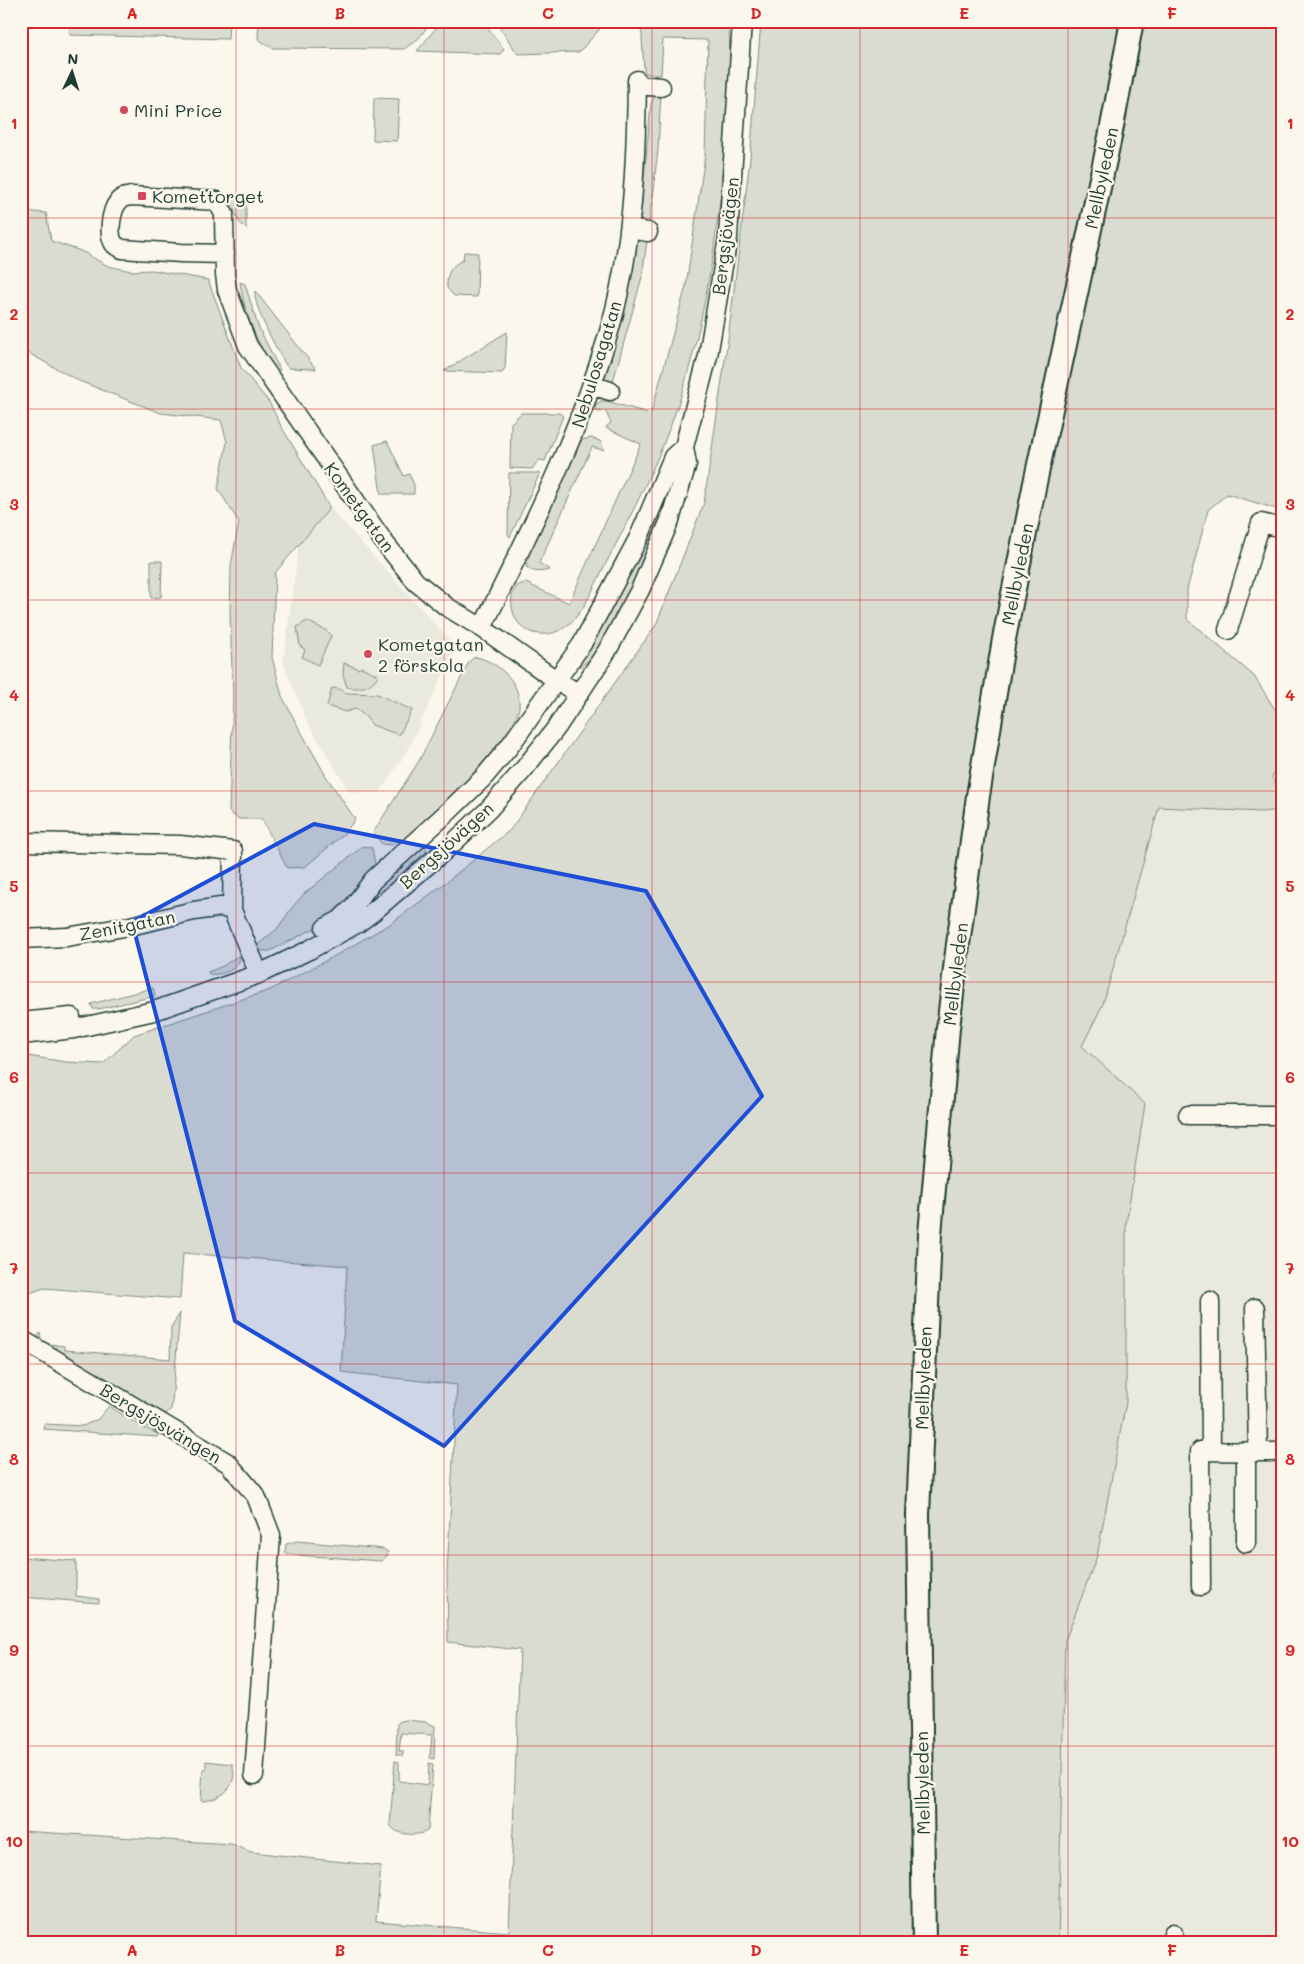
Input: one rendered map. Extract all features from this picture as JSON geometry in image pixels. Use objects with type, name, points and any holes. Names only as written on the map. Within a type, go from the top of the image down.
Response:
[{"type":"main road","name":"Mellbyleden","points":[[924,1943],[918,1515],[930,1234],[948,1028],[978,796],[1004,639],[1041,456],[1110,137],[1132,21]]},
{"type":"street","name":"Bergsjövägen","points":[[21,1022],[100,1014],[216,982],[309,950],[358,923],[450,846],[488,810],[524,769],[557,726],[606,651],[640,590],[670,520],[687,464],[684,447],[708,356],[728,237],[742,21]]},
{"type":"street","name":"Nebulosagatan","points":[[482,628],[574,436],[592,385],[610,328],[629,229],[637,82],[661,87]]},
{"type":"street","points":[[132,196],[218,201],[224,214],[225,254],[122,249],[115,244],[111,235],[114,210],[118,201],[124,197],[132,196]]},
{"type":"street","points":[[629,229],[648,232]]},
{"type":"street","name":"Kometgatan","points":[[225,254],[227,290],[248,346],[384,542],[416,582],[447,607],[482,628],[579,694]]},
{"type":"street","points":[[592,385],[610,391]]},
{"type":"street","name":"Bergsjövägen","points":[[21,1035],[74,1029],[154,1011],[256,969],[340,920],[353,907],[373,880],[484,777],[509,747],[582,644],[639,537],[673,457],[684,447]]},
{"type":"street","points":[[1228,630],[1261,523],[1283,528]]},
{"type":"street","points":[[21,842],[180,845],[233,851],[232,910],[256,969]]},
{"type":"street","name":"Zenitgatan","points":[[21,939],[67,937],[221,907],[232,910]]},
{"type":"street","points":[[1188,1115],[1283,1115]]},
{"type":"street","points":[[1201,1586],[1201,1451],[1210,1301]]},
{"type":"street","points":[[1246,1543],[1252,1452],[1256,1308]]},
{"type":"street","name":"Bergsjösvängen","points":[[21,1339],[228,1464],[256,1496],[272,1535],[254,1775]]},
{"type":"street","points":[[1201,1451],[1283,1452]]},
{"type":"highlighted area","points":[[314,824],[646,891],[762,1096],[444,1446],[235,1321],[132,922]]},
{"type":"shaded area","points":[[70,21],[229,21],[228,39],[70,35]]},
{"type":"shaded area","points":[[259,21],[432,21],[418,39],[404,49],[272,48],[258,39]]},
{"type":"shaded area","points":[[442,21],[482,21],[504,49],[500,54],[417,51]]},
{"type":"shaded area","points":[[495,21],[607,21],[579,52],[518,54]]},
{"type":"shaded area","points":[[641,21],[727,21],[728,24],[730,71],[727,118],[719,213],[709,277],[696,341],[679,402],[635,507],[586,603],[570,624],[559,631],[547,634],[533,633],[523,628],[514,616],[512,598],[515,589],[517,586],[526,583],[569,603],[641,444],[606,428],[611,423],[605,410],[600,412],[596,410],[595,405],[601,401],[607,401],[651,414],[686,286],[705,155],[708,40],[663,39],[661,75],[647,74],[644,70]]},
{"type":"shaded area","points":[[761,21],[1283,21],[1283,511],[1227,494],[1208,510],[1187,590],[1187,619],[1254,676],[1279,716],[1283,750],[1272,778],[1283,796],[1283,810],[1261,812],[1159,807],[1103,1004],[1082,1046],[1145,1104],[1126,1224],[1126,1402],[1097,1556],[1065,1641],[1058,1943],[21,1943],[21,1831],[231,1844],[251,1852],[381,1866],[376,1921],[509,1932],[520,1650],[448,1642],[447,1573],[457,1385],[341,1372],[347,1266],[183,1253],[180,1299],[44,1288],[21,1296],[21,1055],[66,1062],[103,1064],[134,1035],[270,990],[390,924],[444,884],[510,830],[656,625],[704,503],[728,339],[750,159]]},
{"type":"shaded area","points":[[661,93],[658,150],[649,223],[640,220],[651,104],[655,95]]},
{"type":"shaded area","points":[[374,98],[399,99],[397,141],[373,140]]},
{"type":"shaded area","points":[[244,194],[246,196],[246,229],[239,222],[231,203],[237,197]]},
{"type":"shaded area","points":[[21,211],[46,213],[51,241],[81,251],[108,266],[131,271],[152,270],[208,280],[241,368],[269,402],[281,426],[330,508],[275,573],[272,657],[282,696],[326,776],[355,819],[345,833],[305,867],[287,868],[262,819],[239,819],[229,812],[233,696],[230,614],[231,566],[239,522],[218,489],[227,442],[221,420],[161,413],[79,381],[21,349]]},
{"type":"shaded area","points":[[639,240],[647,240],[642,277],[612,385],[606,382],[604,376],[618,329],[636,244]]},
{"type":"shaded area","points":[[464,252],[478,253],[477,297],[454,296],[447,288],[447,278],[450,271],[463,260]]},
{"type":"shaded area","points":[[240,282],[245,284],[258,326],[280,370],[277,372],[264,352],[253,329]]},
{"type":"shaded area","points":[[255,291],[316,369],[289,368],[286,365],[262,317],[255,298]]},
{"type":"shaded area","points":[[507,332],[505,368],[502,373],[444,371]]},
{"type":"shaded area","points":[[521,413],[559,413],[563,416],[545,461],[539,460],[532,469],[510,468],[511,423]]},
{"type":"shaded area","points":[[591,438],[600,441],[604,449],[592,447],[539,563],[550,570],[538,572],[530,570],[527,568],[526,561],[576,447],[581,440]]},
{"type":"shaded area","points":[[387,441],[404,476],[409,474],[414,485],[414,494],[381,494],[374,445]]},
{"type":"shaded area","points":[[679,460],[669,501],[631,590],[597,651],[588,661],[576,669]]},
{"type":"shaded area","points":[[509,473],[540,473],[510,537],[508,534]]},
{"type":"shaded area","name":"Kometgatan 2 förskola","points":[[330,508],[456,647],[408,750],[379,793],[350,792],[307,722],[283,662],[299,544]]},
{"type":"shaded area","points":[[151,561],[162,561],[161,597],[151,598]]},
{"type":"shaded area","points":[[307,621],[327,631],[331,636],[318,665],[302,657],[305,650],[300,646],[297,627]]},
{"type":"shaded area","points":[[477,657],[496,666],[513,683],[518,693],[519,701],[516,718],[490,754],[426,823],[403,841],[388,845],[382,844],[374,831],[419,761],[469,662]]},
{"type":"shaded area","points":[[344,663],[359,669],[361,667],[378,675],[365,687],[347,687],[343,675]]},
{"type":"shaded area","points":[[332,688],[347,693],[377,694],[412,710],[399,735],[372,725],[356,709],[345,712],[327,706]]},
{"type":"shaded area","points":[[1159,807],[1261,812],[1283,810],[1283,1943],[1058,1943],[1065,1641],[1097,1556],[1126,1402],[1126,1224],[1145,1104],[1082,1046],[1103,1004]]},
{"type":"shaded area","points":[[425,845],[427,851],[385,887],[365,911],[355,911],[374,886]]},
{"type":"shaded area","points":[[363,846],[372,848],[375,864],[331,920],[270,951],[262,951],[255,947],[277,929],[305,893]]},
{"type":"shaded area","points":[[238,956],[240,957],[239,962],[233,969],[224,973],[209,974],[208,972],[223,966]]},
{"type":"shaded area","points":[[153,988],[155,996],[99,1009],[93,1009],[91,1004]]},
{"type":"shaded area","points":[[180,1313],[171,1409],[165,1415],[36,1340],[40,1333],[42,1343],[64,1346],[65,1350],[170,1359],[171,1327]]},
{"type":"shaded area","points":[[109,1406],[142,1427],[158,1434],[157,1437],[43,1429],[44,1424],[83,1426],[98,1419]]},
{"type":"shaded area","points":[[297,1541],[383,1549],[388,1552],[387,1556],[381,1561],[285,1553],[286,1544]]},
{"type":"shaded area","points":[[21,1557],[76,1561],[76,1596],[99,1599],[99,1603],[21,1597]]},
{"type":"shaded area","points":[[400,1721],[426,1722],[435,1726],[434,1759],[430,1758],[432,1735],[401,1733],[399,1751],[403,1751],[403,1755],[396,1755],[397,1724]]},
{"type":"shaded area","points":[[206,1761],[232,1764],[234,1772],[231,1785],[222,1795],[201,1801],[203,1769],[206,1769]]},
{"type":"shaded area","points":[[395,1761],[399,1762],[399,1781],[428,1785],[429,1763],[433,1764],[428,1830],[419,1834],[396,1831],[390,1824]]},
{"type":"tram line","points":[[21,94],[21,104]]},
{"type":"place","name":"Mini Price","points":[[124,110]]},
{"type":"place","name":"Komettorget","points":[[142,196]]},
{"type":"place","name":"Kometgatan 2 förskola","points":[[368,654]]}]
